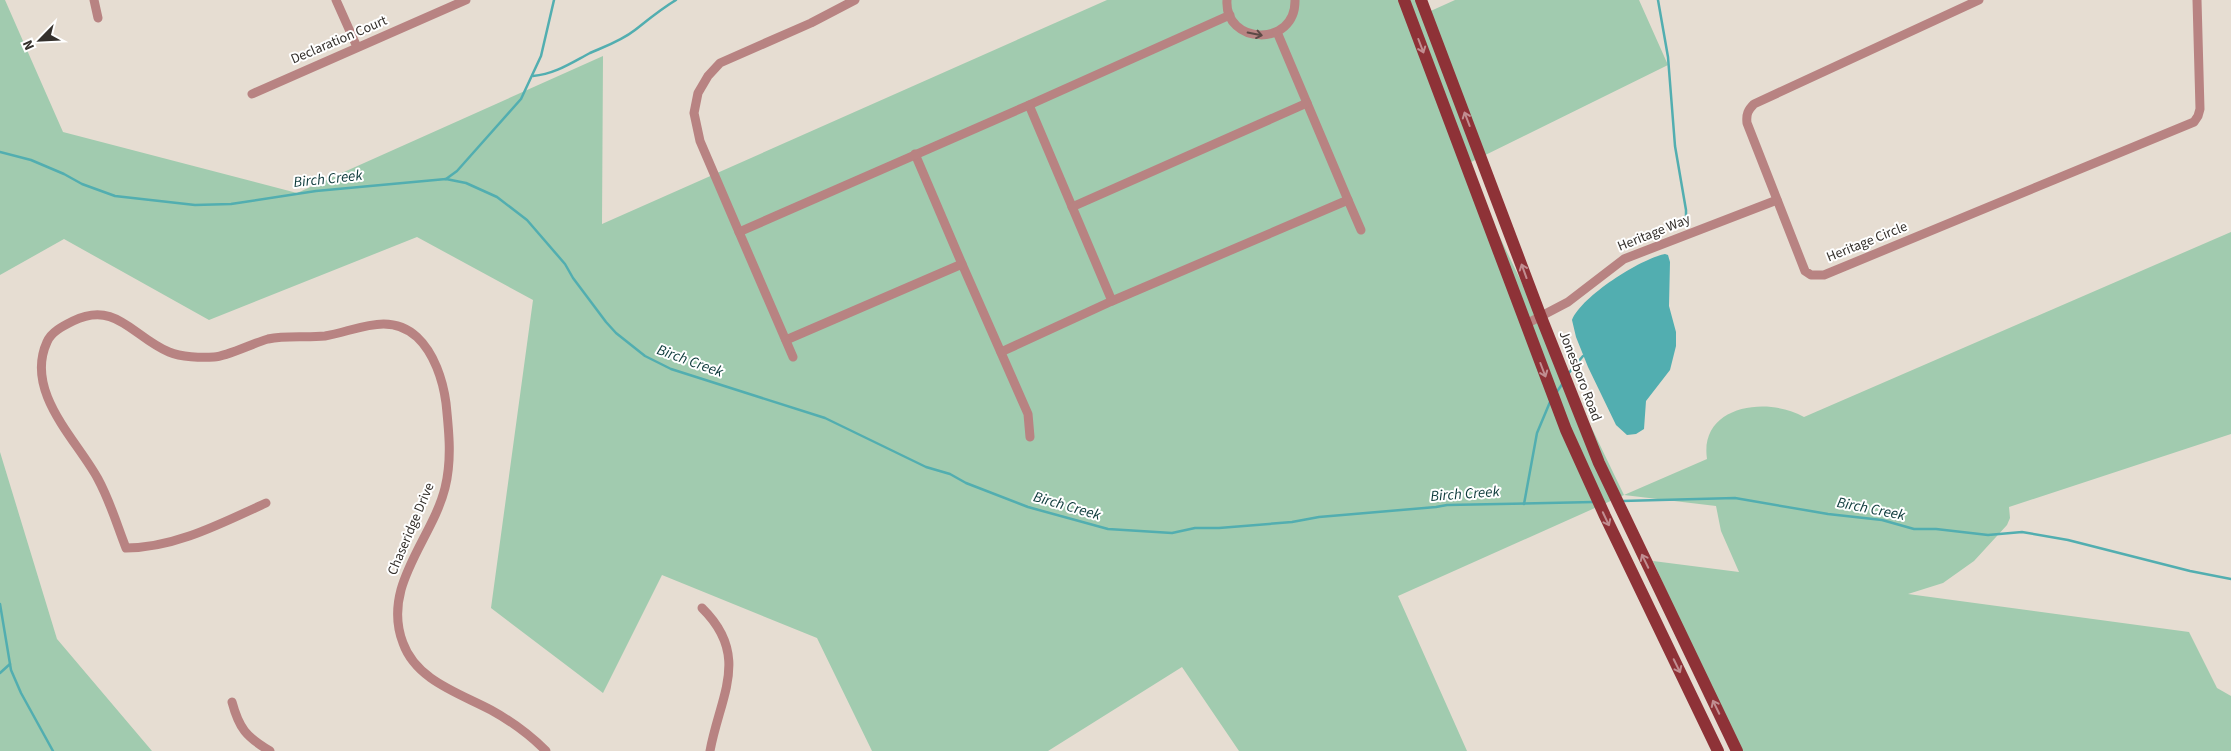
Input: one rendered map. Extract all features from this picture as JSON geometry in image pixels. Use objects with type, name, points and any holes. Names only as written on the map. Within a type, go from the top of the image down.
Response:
[{"type":"main road","points":[[1404,0],[1526,324],[1583,468],[1718,751]]},
{"type":"main road","name":"Jonesboro Road","points":[[1421,0],[1541,317],[1599,463],[1737,751]]},
{"type":"street","points":[[94,0],[98,18]]},
{"type":"street","points":[[336,0],[357,47]]},
{"type":"street","name":"Declaration Court","points":[[252,94],[466,0]]},
{"type":"street","points":[[793,358],[700,141],[694,113],[698,93],[708,76],[720,63],[811,23],[855,0]]},
{"type":"street","points":[[1227,0],[1230,15],[1236,24],[1244,31],[1255,35],[1277,32],[1290,20],[1294,12],[1295,0]]},
{"type":"street","name":"Heritage Circle","points":[[1979,0],[1754,104],[1749,109],[1746,116],[1747,123],[1805,271],[1811,275],[1824,275],[2194,122],[2200,109],[2197,0]]},
{"type":"street","points":[[740,232],[915,154],[1029,106],[1230,15]]},
{"type":"street","points":[[1277,32],[1361,230]]},
{"type":"street","points":[[1072,207],[1308,103]]},
{"type":"street","points":[[1029,106],[1112,301]]},
{"type":"street","points":[[915,154],[1028,414],[1030,437]]},
{"type":"street","points":[[1001,352],[1112,301],[1348,200]]},
{"type":"street","name":"Heritage Way","points":[[1526,324],[1581,292],[1624,258],[1777,200]]},
{"type":"street","points":[[786,340],[962,264]]},
{"type":"street","name":"Chaseridge Drive","points":[[266,503],[191,535],[147,548],[126,548],[100,482],[84,456],[64,431],[51,406],[43,380],[41,358],[48,339],[60,327],[81,317],[98,315],[114,317],[150,342],[172,353],[197,356],[217,357],[269,339],[322,336],[371,324],[395,324],[416,336],[435,362],[444,390],[450,461],[444,490],[435,514],[416,551],[400,591],[398,621],[403,645],[421,671],[458,695],[492,711],[522,730],[546,751]]},
{"type":"street","points":[[702,608],[717,626],[730,660],[729,679],[716,722],[710,751]]},
{"type":"street","points":[[232,702],[238,724],[253,741],[270,751]]},
{"type":"green space","points":[[0,0],[5,0],[63,132],[297,193],[603,56],[602,224],[1107,0],[1418,0],[1424,14],[1455,0],[1639,0],[1668,65],[1465,165],[1624,495],[1398,596],[1467,751],[1239,751],[1182,667],[1048,751],[872,751],[817,638],[662,575],[603,693],[491,608],[533,300],[417,237],[209,320],[64,239],[0,275]]},
{"type":"green space","points":[[2231,232],[2231,434],[2009,507],[2010,518],[2007,525],[1974,561],[1943,583],[1908,594],[2189,632],[2217,688],[2231,696],[2231,751],[1738,751],[1653,561],[1739,572],[1721,531],[1716,506],[1624,495],[1707,459],[1707,441],[1714,427],[1725,416],[1739,410],[1755,407],[1773,407],[1804,417]]},
{"type":"green space","points":[[0,452],[57,639],[152,751],[0,751]]},
{"type":"water","points":[[1665,254],[1668,255],[1670,262],[1669,306],[1676,332],[1676,346],[1670,370],[1646,401],[1644,429],[1636,434],[1627,435],[1616,425],[1588,367],[1576,337],[1572,320],[1587,300],[1613,280],[1641,263]]},
{"type":"waterway","points":[[446,179],[457,171],[521,99],[541,56],[554,0]]},
{"type":"waterway","points":[[533,76],[556,70],[619,40],[676,0]]},
{"type":"waterway","points":[[1658,0],[1668,57],[1675,146],[1686,210],[1686,222]]},
{"type":"waterway","name":"Birch Creek","points":[[0,152],[31,160],[82,184],[115,196],[195,205],[231,204],[316,191],[446,179],[466,183],[497,197],[527,220],[565,264],[573,278],[606,322],[616,333],[645,356],[671,369],[825,418],[926,467],[950,474],[966,483],[1028,507],[1108,529],[1172,533],[1195,528],[1292,522],[1319,517],[1447,505],[1594,502]]},
{"type":"waterway","points":[[1568,374],[1583,356]]},
{"type":"waterway","points":[[1556,393],[1563,383]]},
{"type":"waterway","points":[[1524,504],[1537,433],[1550,402]]},
{"type":"waterway","name":"Birch Creek","points":[[1622,501],[1735,498],[1828,514],[1882,520],[1914,529],[1936,529],[1988,535],[2022,532],[2068,540],[2190,571],[2231,579]]},
{"type":"waterway","points":[[0,604],[11,670],[21,693],[53,751]]},
{"type":"waterway","points":[[0,673],[10,664]]}]
